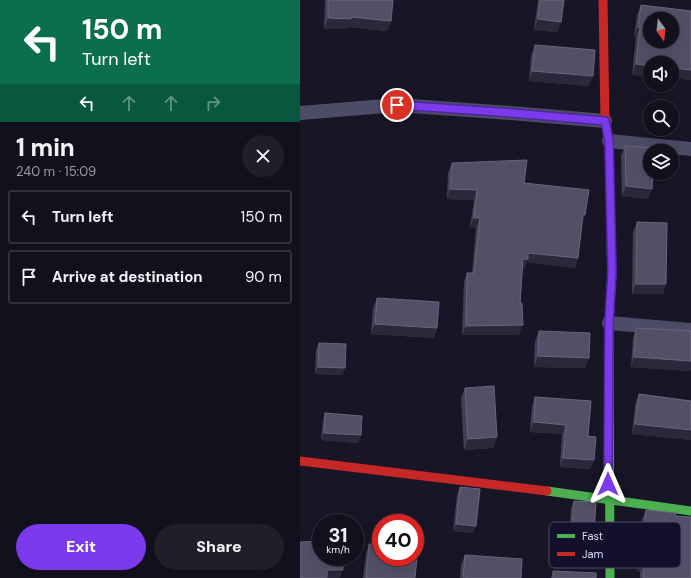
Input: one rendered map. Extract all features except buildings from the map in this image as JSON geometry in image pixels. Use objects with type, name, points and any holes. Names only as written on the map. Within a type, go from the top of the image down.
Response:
[{"type":"street","points":[[603,0],[605,121],[609,141],[612,272],[609,323],[609,522]]},
{"type":"street","points":[[300,113],[397,105],[605,121]]},
{"type":"street","points":[[609,141],[691,149]]},
{"type":"street","points":[[609,323],[691,330]]},
{"type":"street","points":[[300,461],[608,499],[691,511]]},
{"type":"street","points":[[610,568],[610,578]]},
{"type":"traffic: fast","points":[[610,522],[609,323],[612,272],[611,241]]},
{"type":"traffic: fast","points":[[547,491],[691,511]]},
{"type":"traffic: fast","points":[[610,568],[610,578]]},
{"type":"traffic: jam","points":[[603,0],[605,121],[609,141],[611,241]]},
{"type":"traffic: jam","points":[[300,461],[547,491]]},
{"type":"route","points":[[397,105],[605,121],[609,141],[612,272],[609,323],[608,484]]}]
